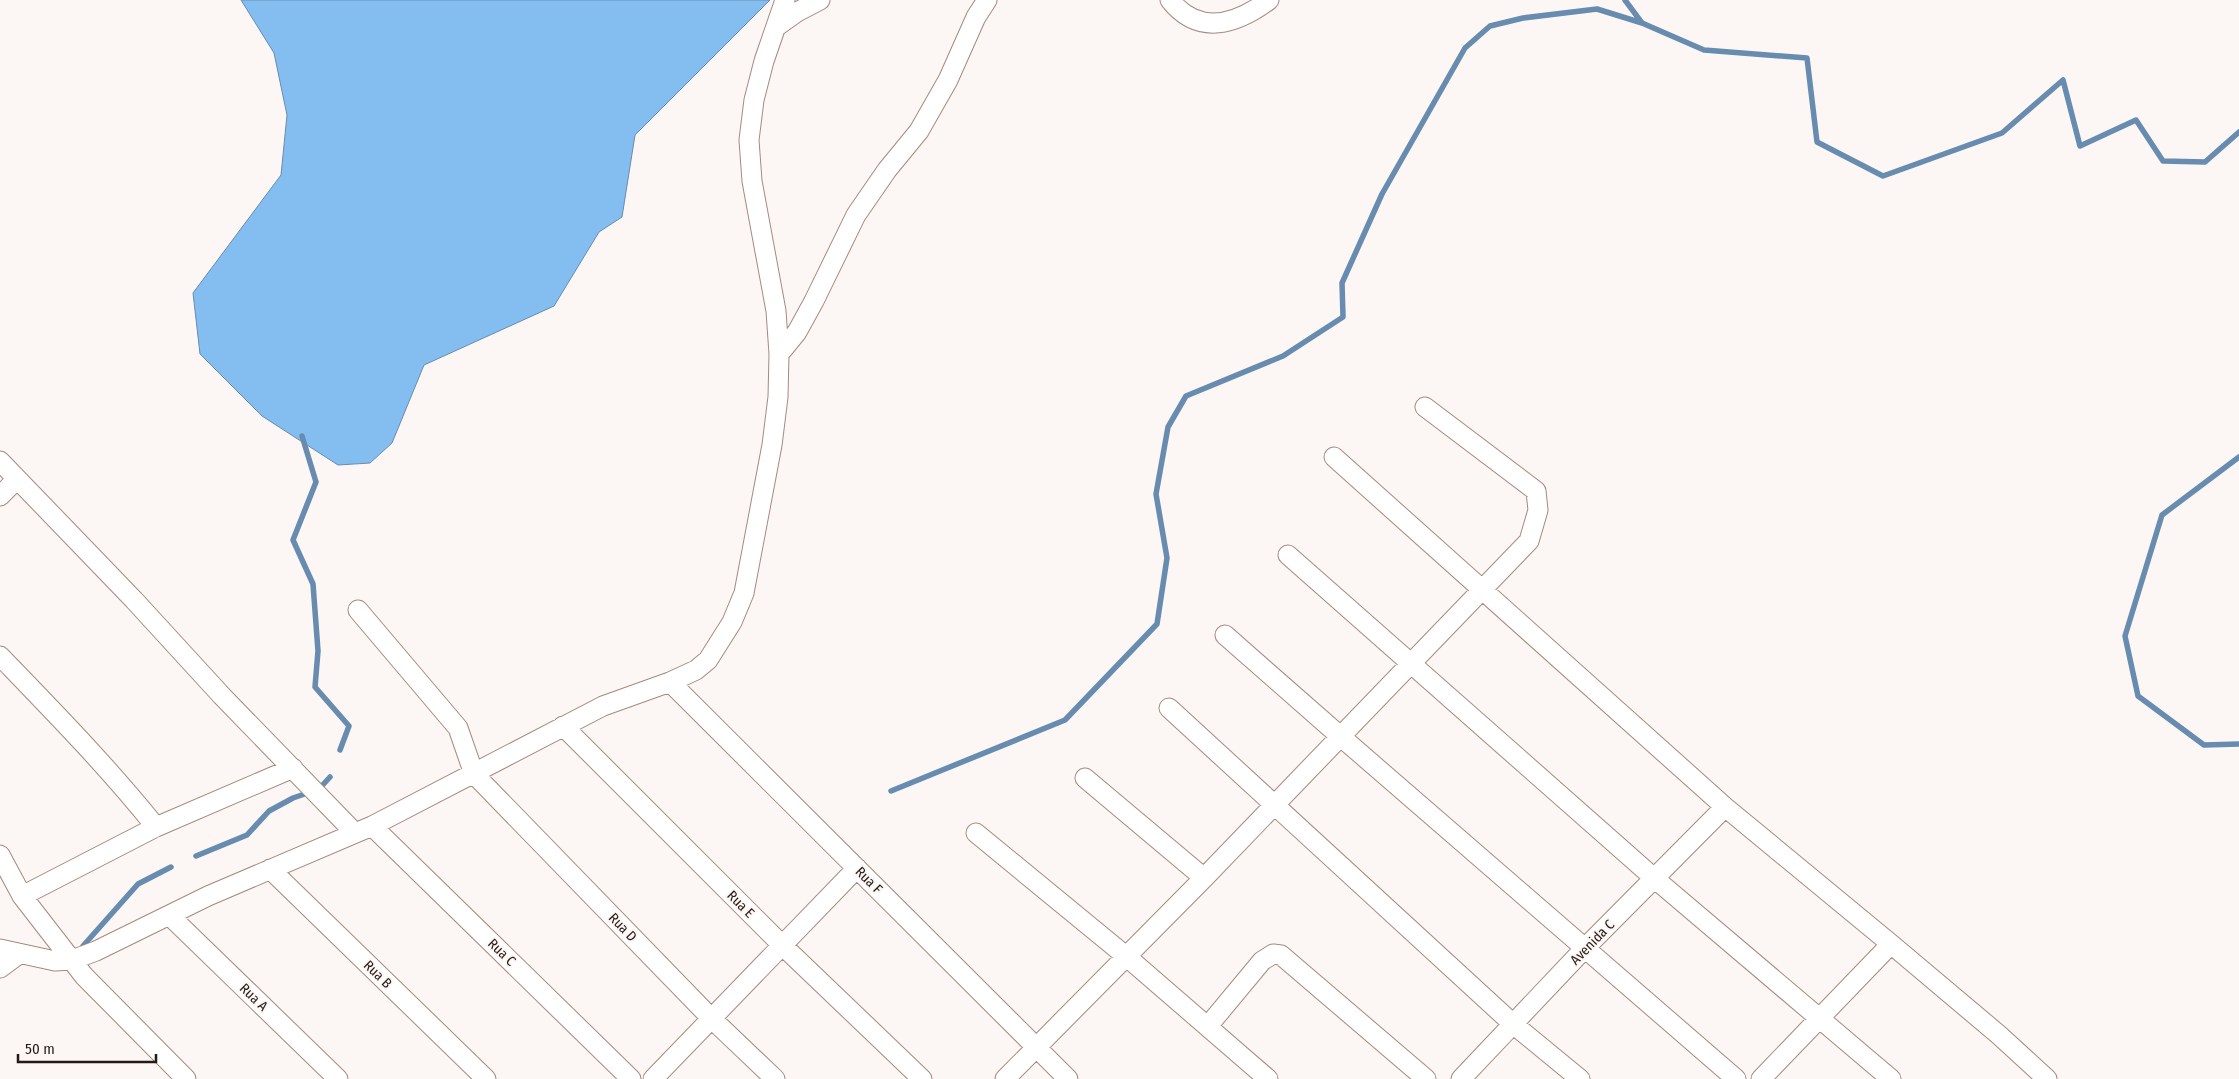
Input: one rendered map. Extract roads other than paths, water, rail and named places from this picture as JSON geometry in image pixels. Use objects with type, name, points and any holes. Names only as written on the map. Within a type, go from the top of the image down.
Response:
[{"type":"street","points":[[0,949],[55,961],[72,960],[96,951],[208,896],[354,832],[372,826],[602,706],[670,682],[696,670],[708,660],[732,622],[744,593],[772,445],[778,397],[779,354],[776,311],[752,182],[749,140],[754,100],[785,0]]},
{"type":"street","points":[[776,27],[797,12],[820,0]]},
{"type":"street","points":[[779,354],[797,332],[856,215],[886,170],[919,131],[948,80],[976,17],[986,0]]},
{"type":"street","points":[[1170,0],[1178,10],[1197,21],[1216,23],[1232,21],[1246,16],[1269,0]]},
{"type":"street","points":[[1005,1079],[1204,878],[1529,541],[1538,510],[1536,491],[1425,408]]},
{"type":"street","points":[[1334,457],[1725,807],[1999,1035],[2047,1079]]},
{"type":"street","points":[[0,461],[134,600],[222,696],[354,832]]},
{"type":"street","points":[[0,496],[17,479]]},
{"type":"street","points":[[1288,555],[1654,878],[1892,1079]]},
{"type":"street","points":[[358,610],[458,728],[474,774]]},
{"type":"street","points":[[1225,634],[1736,1079]]},
{"type":"street","points":[[0,656],[106,767],[156,826]]},
{"type":"street","name":"Rua F","points":[[670,682],[1068,1079]]},
{"type":"street","points":[[1169,708],[1513,1024],[1580,1079]]},
{"type":"street","name":"Rua E","points":[[563,726],[782,944],[922,1079]]},
{"type":"street","points":[[22,896],[156,826],[293,768]]},
{"type":"street","name":"Rua D","points":[[474,774],[711,1018],[775,1079]]},
{"type":"street","points":[[1085,778],[1204,878]]},
{"type":"street","name":"Avenida C","points":[[1468,1077],[1513,1024],[1585,948],[1725,807]]},
{"type":"street","name":"Rua C","points":[[372,826],[631,1079]]},
{"type":"street","points":[[976,832],[1127,957],[1268,1079]]},
{"type":"street","points":[[0,856],[22,896],[99,993],[186,1079]]},
{"type":"street","points":[[653,1079],[857,868]]},
{"type":"street","name":"Rua B","points":[[270,869],[486,1079]]},
{"type":"street","name":"Rua A","points":[[170,916],[338,1079]]},
{"type":"street","points":[[1761,1079],[1891,944]]},
{"type":"street","points":[[0,968],[19,954]]},
{"type":"street","points":[[1208,1026],[1262,961],[1273,954],[1281,955],[1426,1079]]},
{"type":"water","points":[[241,0],[770,0],[635,135],[622,217],[599,232],[554,306],[424,365],[392,443],[370,463],[338,465],[262,416],[200,354],[193,293],[281,175],[287,115],[274,53]]},
{"type":"waterway","points":[[1625,0],[1642,23],[1704,50],[1807,58],[1817,142],[1883,176],[2002,133],[2063,80],[2080,146],[2136,120],[2163,161],[2205,162],[2239,132]]},
{"type":"waterway","points":[[891,791],[1065,720],[1157,624],[1167,558],[1156,494],[1168,427],[1186,396],[1283,356],[1343,317],[1342,283],[1382,194],[1465,48],[1490,26],[1523,18],[1597,9],[1642,23]]},
{"type":"waterway","points":[[302,436],[316,482],[293,540],[313,584],[318,651],[315,687],[349,726],[340,750]]},
{"type":"waterway","points":[[2239,457],[2162,515],[2125,636],[2138,696],[2204,745],[2239,744]]},
{"type":"waterway","points":[[196,856],[247,835],[269,811],[293,798],[319,789],[330,777]]},
{"type":"waterway","points":[[83,946],[138,884],[171,867]]}]
